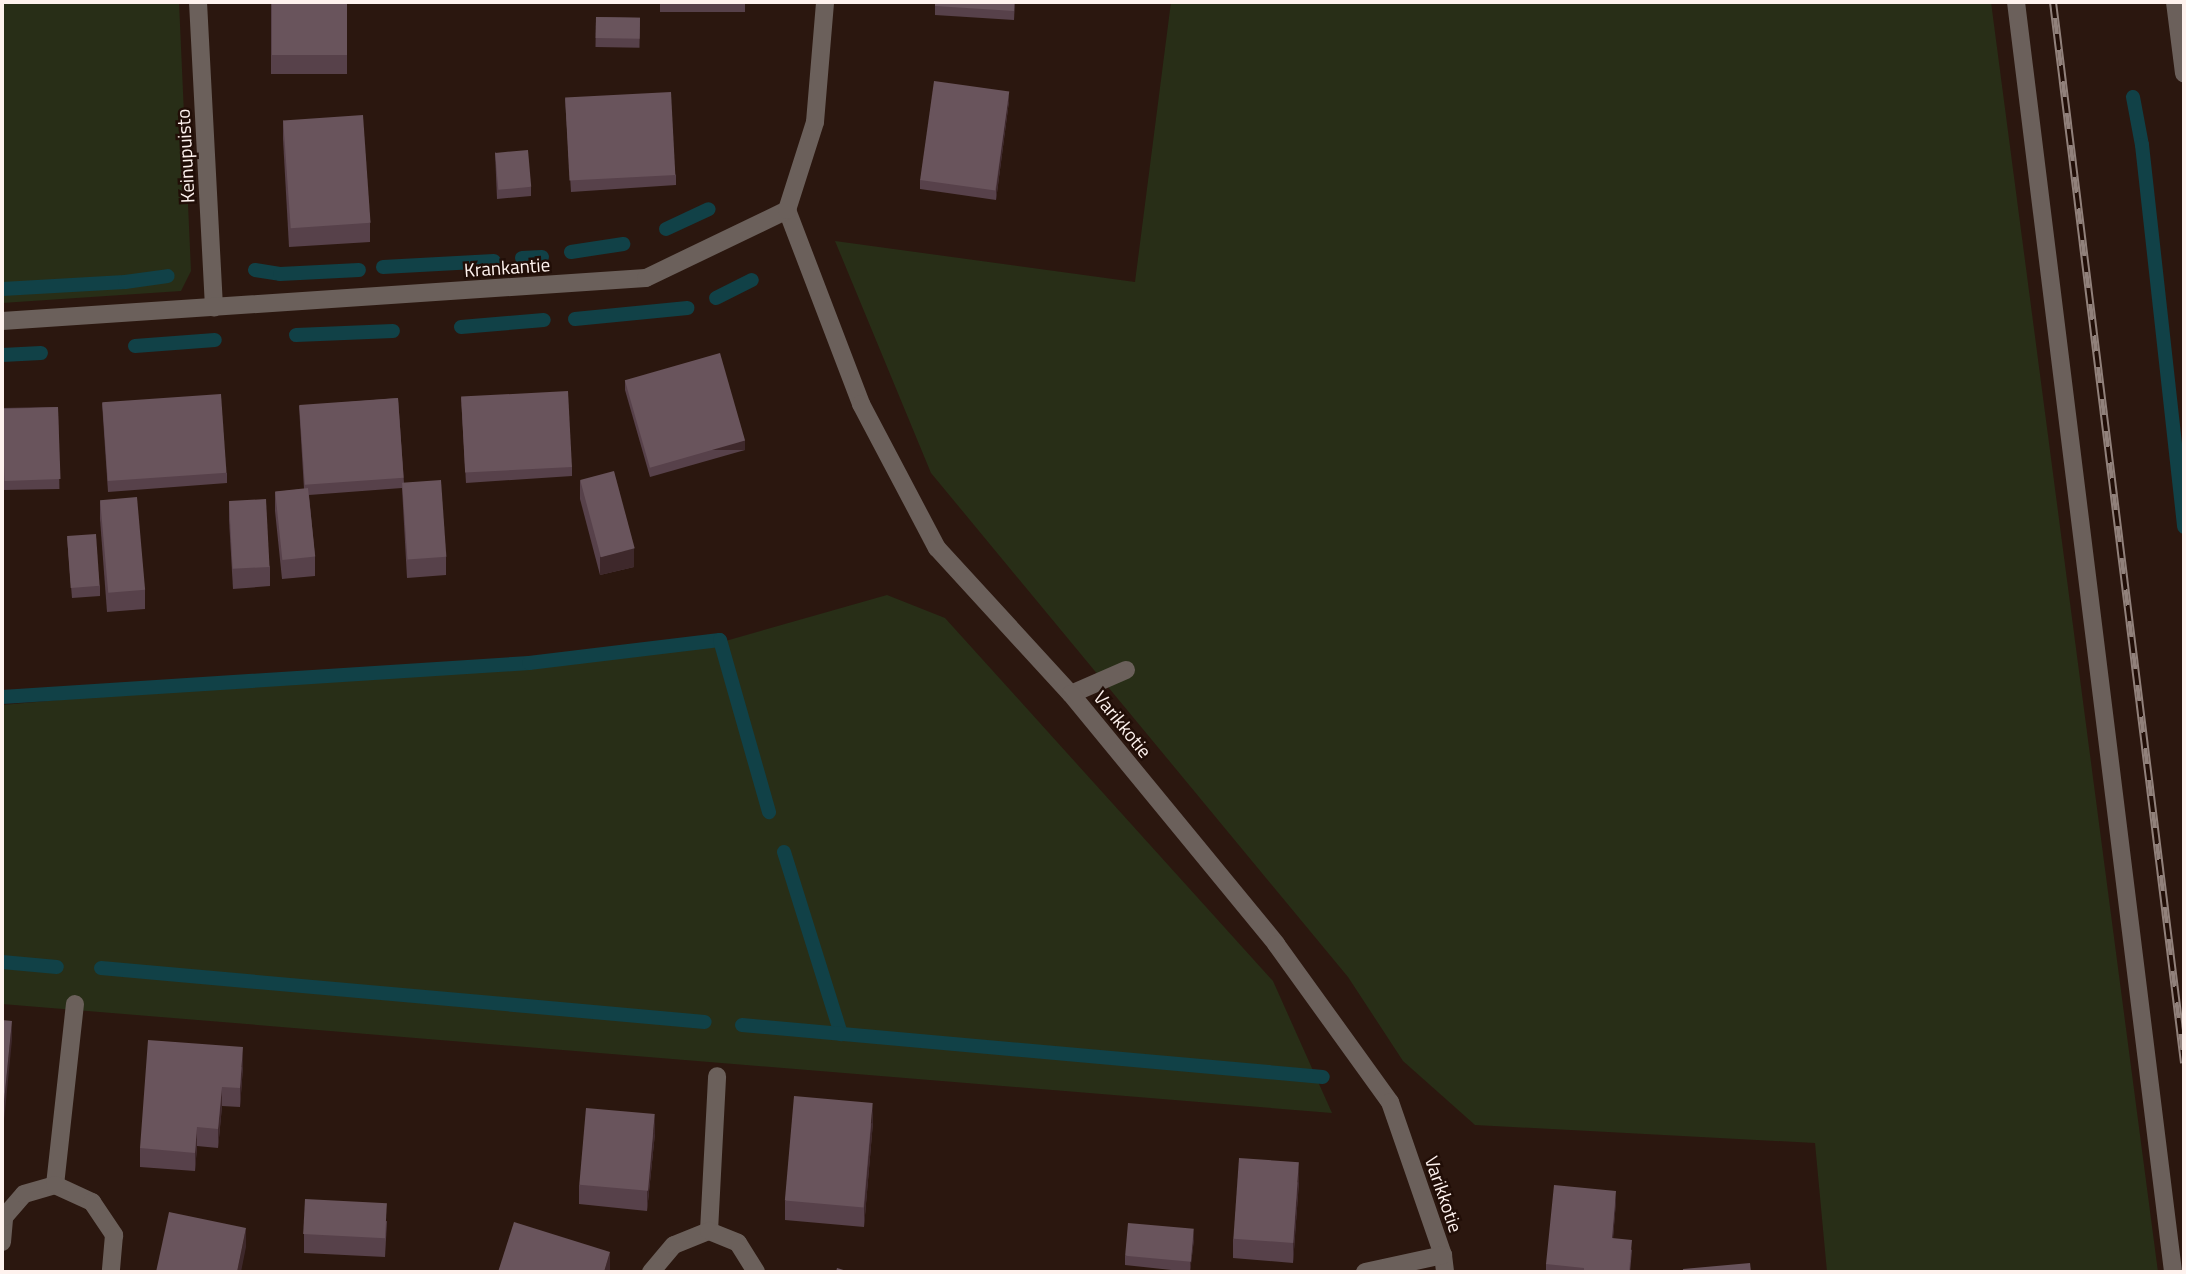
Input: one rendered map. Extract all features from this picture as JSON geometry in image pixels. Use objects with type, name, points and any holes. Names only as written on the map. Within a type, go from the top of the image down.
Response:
[{"type":"street","name":"Keinupuisto","points":[[198,2],[214,308]]},
{"type":"street","points":[[787,210],[815,122],[825,2]]},
{"type":"street","points":[[2015,2],[2173,1272]]},
{"type":"street","points":[[2175,2],[2184,73]]},
{"type":"street","name":"Krankantie","points":[[2,321],[646,278],[787,210]]},
{"type":"street","name":"Varikkotie","points":[[787,210],[861,404],[937,548],[1071,694],[1276,944],[1390,1102],[1444,1264],[1366,1272]]},
{"type":"street","points":[[1071,694],[1126,670]]},
{"type":"street","points":[[55,1185],[75,1004]]},
{"type":"street","points":[[709,1231],[717,1076]]},
{"type":"street","points":[[2,1242],[4,1217],[24,1194],[55,1185],[92,1202],[114,1236],[111,1272]]},
{"type":"street","points":[[651,1272],[674,1245],[709,1231],[738,1243],[756,1272]]},
{"type":"green space","points":[[2,2],[179,2],[191,271],[181,291],[2,303]]},
{"type":"green space","points":[[1171,2],[1991,2],[2158,1272],[1827,1272],[1815,1143],[1475,1125],[1403,1061],[1348,977],[931,473],[835,241],[1135,282]]},
{"type":"green space","points":[[887,595],[945,618],[1273,981],[1332,1113],[2,1004],[2,705],[722,642]]},
{"type":"building","points":[[272,2],[347,2],[347,55],[272,55]]},
{"type":"building","points":[[660,2],[745,2],[745,3]]},
{"type":"building","points":[[935,2],[1014,2],[1014,11],[935,6]]},
{"type":"building","points":[[596,17],[640,18],[640,39],[596,38]]},
{"type":"building","points":[[934,81],[1009,92],[995,191],[920,180]]},
{"type":"building","points":[[671,92],[675,175],[569,180],[565,98]]},
{"type":"building","points":[[363,115],[371,223],[291,228],[283,121]]},
{"type":"building","points":[[528,150],[531,187],[498,190],[495,153]]},
{"type":"building","points":[[720,353],[745,440],[650,468],[625,380]]},
{"type":"building","points":[[568,391],[572,467],[465,472],[461,397]]},
{"type":"building","points":[[221,394],[227,473],[108,481],[102,402]]},
{"type":"building","points":[[398,398],[404,478],[305,485],[299,405]]},
{"type":"building","points":[[58,407],[61,479],[5,481],[2,409]]},
{"type":"building","points":[[614,471],[635,548],[601,557],[580,480]]},
{"type":"building","points":[[441,480],[446,557],[407,560],[402,483]]},
{"type":"building","points":[[308,488],[315,557],[282,560],[275,491]]},
{"type":"building","points":[[137,497],[145,590],[108,593],[100,500]]},
{"type":"building","points":[[266,499],[270,567],[233,569],[229,501]]},
{"type":"building","points":[[96,534],[100,586],[71,588],[67,536]]},
{"type":"building","points":[[2,1020],[12,1021],[2,1122]]},
{"type":"building","points":[[148,1040],[243,1047],[240,1088],[222,1087],[218,1129],[197,1127],[195,1153],[140,1148]]},
{"type":"building","points":[[794,1096],[873,1103],[864,1207],[785,1201]]},
{"type":"building","points":[[586,1108],[655,1114],[648,1191],[579,1185]]},
{"type":"building","points":[[1239,1158],[1299,1162],[1293,1243],[1233,1239]]},
{"type":"building","points":[[1554,1185],[1616,1191],[1612,1238],[1632,1240],[1629,1272],[1584,1272],[1584,1268],[1546,1264]]},
{"type":"building","points":[[305,1199],[387,1203],[385,1238],[303,1234]]},
{"type":"building","points":[[169,1212],[246,1228],[237,1272],[156,1272]]},
{"type":"building","points":[[514,1222],[610,1252],[604,1272],[498,1272]]},
{"type":"building","points":[[1128,1223],[1194,1229],[1191,1262],[1125,1256]]},
{"type":"building","points":[[1750,1263],[1751,1272],[1683,1272],[1683,1269]]},
{"type":"waterway","points":[[2133,97],[2142,145],[2184,527]]},
{"type":"waterway","points":[[666,229],[709,209]]},
{"type":"waterway","points":[[571,252],[623,244]]},
{"type":"waterway","points":[[522,258],[542,257]]},
{"type":"waterway","points":[[383,267],[494,261]]},
{"type":"waterway","points":[[255,270],[280,274],[359,270]]},
{"type":"waterway","points":[[2,289],[125,282],[168,276]]},
{"type":"waterway","points":[[716,298],[752,280]]},
{"type":"waterway","points":[[575,319],[687,308]]},
{"type":"waterway","points":[[461,327],[544,320]]},
{"type":"waterway","points":[[296,335],[393,331]]},
{"type":"waterway","points":[[135,346],[215,340]]},
{"type":"waterway","points":[[2,355],[41,353]]},
{"type":"waterway","points":[[2,697],[529,663],[720,640],[769,812]]},
{"type":"waterway","points":[[784,852],[841,1034]]},
{"type":"waterway","points":[[2,962],[57,967]]},
{"type":"waterway","points":[[101,968],[705,1022]]},
{"type":"waterway","points":[[742,1025],[1323,1077]]},
{"type":"railway","points":[[2053,2],[2184,1063]]}]
